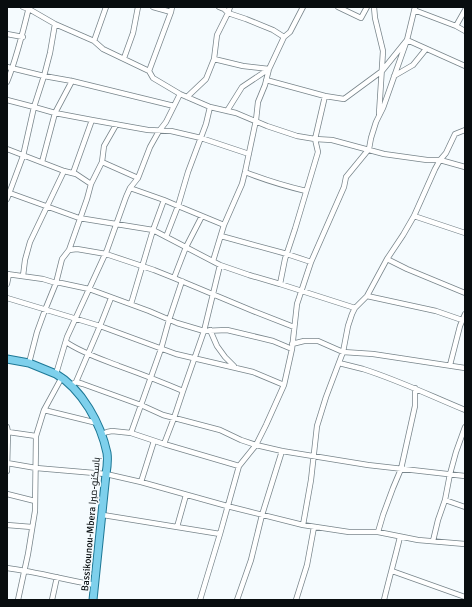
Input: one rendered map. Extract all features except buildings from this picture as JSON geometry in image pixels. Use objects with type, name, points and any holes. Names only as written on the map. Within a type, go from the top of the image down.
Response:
[{"type":"main road","name":"Bassikounou-Mbera باسكنو-مبرا","points":[[7,359],[29,363],[59,375],[73,384],[88,407],[102,434],[107,454],[106,474],[103,515],[93,600]]},
{"type":"street","points":[[23,7],[29,8],[56,24],[94,41],[104,49],[149,71],[152,78],[180,94],[210,107],[236,113],[256,120],[267,126],[298,136],[332,140],[384,154],[427,160],[440,160],[465,166]]},
{"type":"street","points":[[94,41],[106,7]]},
{"type":"street","points":[[124,58],[133,33],[138,7]]},
{"type":"street","points":[[149,71],[171,9],[154,7]]},
{"type":"street","points":[[219,7],[228,13],[273,30],[284,37]]},
{"type":"street","points":[[187,97],[206,79],[214,59],[218,35],[230,7]]},
{"type":"street","points":[[213,262],[224,225],[242,184],[256,120],[258,102],[269,69],[284,37],[290,32],[302,7]]},
{"type":"street","points":[[338,7],[361,18],[367,7]]},
{"type":"street","points":[[374,7],[375,18],[383,51],[379,116]]},
{"type":"street","points":[[7,82],[10,68],[22,37],[29,8]]},
{"type":"street","points":[[200,600],[239,466],[256,445],[284,385],[292,346],[297,304],[311,262],[344,187],[346,177],[369,149],[371,138],[407,40],[415,8],[465,31]]},
{"type":"street","points":[[456,26],[465,10]]},
{"type":"street","points":[[7,199],[23,156],[34,107],[50,53],[56,24]]},
{"type":"street","points":[[7,34],[22,37]]},
{"type":"street","points":[[266,80],[326,96],[344,99],[382,71],[407,40]]},
{"type":"street","points":[[407,40],[465,66]]},
{"type":"street","points":[[394,76],[413,65],[426,49]]},
{"type":"street","points":[[214,59],[243,66],[269,69]]},
{"type":"street","points":[[10,68],[72,81],[174,106]]},
{"type":"street","points":[[227,111],[242,87],[269,69]]},
{"type":"street","points":[[42,162],[55,113],[72,81]]},
{"type":"street","points":[[18,600],[35,511],[36,436],[44,410],[59,375],[66,342],[106,254],[126,197],[130,188],[138,178],[150,147],[166,122],[180,94]]},
{"type":"street","points":[[280,284],[287,254],[318,152],[315,138],[326,96]]},
{"type":"street","points":[[7,100],[55,113],[116,125],[148,130],[171,131],[201,138],[248,154]]},
{"type":"street","points":[[166,237],[206,124],[210,107]]},
{"type":"street","points":[[73,173],[92,120]]},
{"type":"street","points":[[29,363],[37,332],[56,283],[62,259],[69,250],[91,184],[102,162],[104,146],[116,125]]},
{"type":"street","points":[[303,525],[311,480],[317,426],[343,352],[352,314],[355,308],[367,296],[387,259],[414,216],[440,160],[446,153],[455,134],[465,130]]},
{"type":"street","points":[[7,149],[73,173],[91,184]]},
{"type":"street","points":[[102,162],[138,178]]},
{"type":"street","points":[[23,276],[30,242],[64,171]]},
{"type":"street","points":[[245,172],[287,187],[306,191]]},
{"type":"street","points":[[130,188],[164,200],[224,225]]},
{"type":"street","points":[[8,193],[79,218],[153,230],[220,265],[355,308]]},
{"type":"street","points":[[131,304],[153,230],[164,200]]},
{"type":"street","points":[[174,278],[186,247],[202,216]]},
{"type":"street","points":[[414,216],[465,233]]},
{"type":"street","points":[[221,236],[311,262]]},
{"type":"street","points":[[69,250],[77,249],[106,254],[182,281],[212,295],[294,327]]},
{"type":"street","points":[[387,259],[407,269],[465,292]]},
{"type":"street","points":[[164,444],[204,331],[220,265]]},
{"type":"street","points":[[7,284],[8,274],[43,279],[89,289],[111,298],[149,310],[177,323],[204,331],[226,330],[292,346],[304,341],[318,341],[343,352],[373,354],[465,368]]},
{"type":"street","points":[[131,433],[162,349],[169,320],[182,281]]},
{"type":"street","points":[[367,296],[436,311],[462,320]]},
{"type":"street","points":[[7,298],[100,326],[176,354],[253,372],[284,385]]},
{"type":"street","points":[[111,298],[88,354],[73,384],[141,405],[163,415],[220,430],[256,445],[282,451],[401,470],[465,476]]},
{"type":"street","points":[[450,365],[463,326],[462,320],[465,314]]},
{"type":"street","points":[[210,330],[217,346],[235,367]]},
{"type":"street","points":[[66,342],[88,354],[182,391]]},
{"type":"street","points":[[339,363],[364,369],[415,388],[465,410]]},
{"type":"street","points":[[378,532],[393,488],[401,470],[415,406],[415,388]]},
{"type":"street","points":[[44,410],[97,423]]},
{"type":"street","points":[[433,541],[445,500],[456,452],[465,427]]},
{"type":"street","points":[[7,471],[7,429],[36,436]]},
{"type":"street","points":[[102,434],[112,431],[131,433],[239,466]]},
{"type":"street","points":[[141,482],[154,441]]},
{"type":"street","points":[[237,600],[251,560],[262,515],[282,451]]},
{"type":"street","points":[[7,463],[36,468],[106,474],[262,515],[314,527],[349,532],[378,532],[433,541],[465,544]]},
{"type":"street","points":[[7,494],[35,501]]},
{"type":"street","points":[[177,527],[186,495]]},
{"type":"street","points":[[445,500],[465,507]]},
{"type":"street","points":[[103,515],[220,534]]},
{"type":"street","points":[[7,524],[32,527]]},
{"type":"street","points":[[296,600],[307,565],[314,527]]},
{"type":"street","points":[[384,600],[400,536]]},
{"type":"street","points":[[7,568],[24,570],[95,585]]},
{"type":"street","points":[[392,571],[465,598]]},
{"type":"street","points":[[52,600],[57,577]]}]
